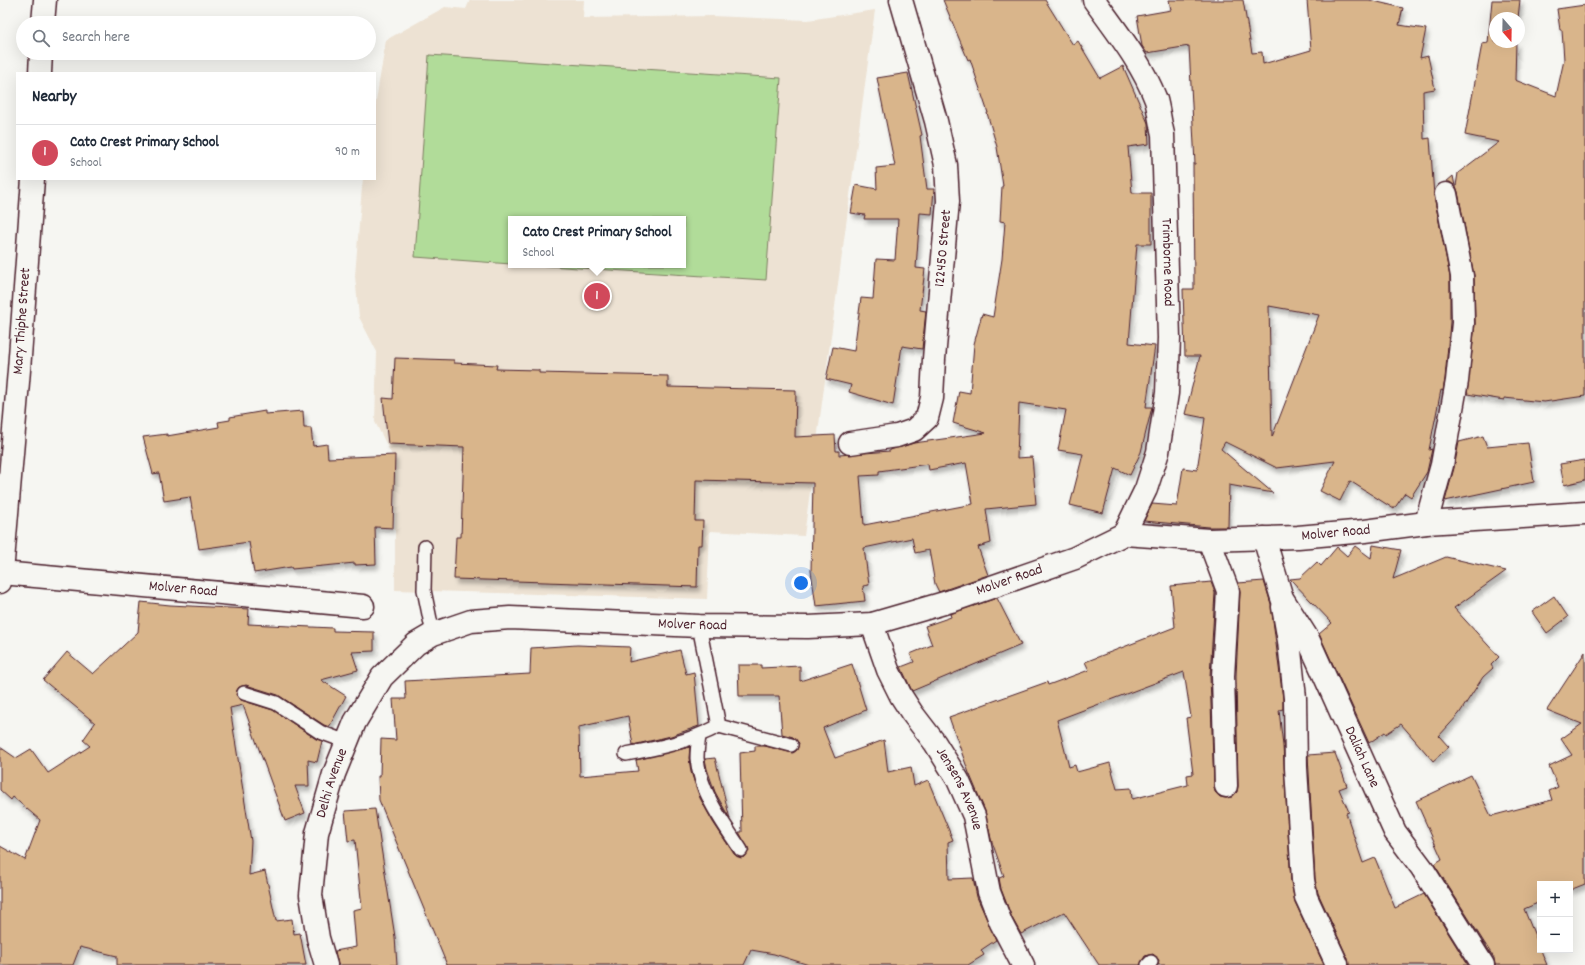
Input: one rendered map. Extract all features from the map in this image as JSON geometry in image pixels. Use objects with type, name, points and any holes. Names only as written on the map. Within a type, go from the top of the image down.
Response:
[{"type":"street","points":[[44,16],[45,0]]},
{"type":"street","name":"122450 Street","points":[[850,443],[897,436],[914,430],[927,418],[932,398],[948,201],[946,165],[936,122],[901,0]]},
{"type":"street","name":"Trimborne Road","points":[[1094,0],[1144,73],[1156,102],[1163,134],[1169,338],[1167,393],[1158,452],[1146,489],[1124,534]]},
{"type":"street","points":[[40,72],[41,60]]},
{"type":"street","name":"Mary Thiphe Street","points":[[1,577],[19,370],[33,180]]},
{"type":"street","points":[[1426,523],[1442,465],[1456,381],[1463,323],[1462,276],[1446,194]]},
{"type":"street","name":"Molver Road","points":[[433,634],[471,621],[510,618],[699,626],[808,627],[872,624],[951,601],[1075,558],[1124,534],[1210,540],[1264,538],[1365,532],[1426,523],[1585,513]]},
{"type":"street","name":"Daliah Lane","points":[[1264,538],[1282,598],[1308,639],[1395,832],[1422,868],[1483,965]]},
{"type":"street","points":[[1210,540],[1228,591],[1223,676],[1226,786]]},
{"type":"street","name":"Molver Road","points":[[1,577],[363,606]]},
{"type":"street","points":[[1282,598],[1289,641],[1295,698],[1296,768],[1303,880],[1306,897],[1337,964]]},
{"type":"street","name":"Jensens Avenue","points":[[872,624],[888,670],[901,696],[935,743],[958,780],[974,816],[990,892],[1000,924],[1023,965]]},
{"type":"street","name":"Delhi Avenue","points":[[326,965],[318,938],[311,895],[317,833],[334,774],[355,722],[382,677],[416,644],[433,634]]},
{"type":"lane","points":[[425,547],[424,590],[433,634]]},
{"type":"lane","points":[[699,626],[719,726]]},
{"type":"lane","points":[[244,694],[276,703],[320,732],[347,742]]},
{"type":"lane","points":[[626,754],[670,746],[698,736],[719,726],[791,744]]},
{"type":"lane","points":[[698,736],[697,758],[710,799],[721,820],[741,850]]},
{"type":"shaded area","points":[[470,0],[584,0],[583,18],[712,16],[808,20],[875,10],[804,536],[710,531],[707,599],[395,590],[395,461],[375,422],[377,352],[359,317],[355,276],[362,187],[363,180],[376,180],[376,101],[386,40],[445,7],[466,9]]},
{"type":"green space","points":[[429,55],[781,78],[766,280],[579,268],[686,268],[686,216],[508,216],[508,264],[415,257]]},
{"type":"building","points":[[943,0],[1045,0],[1073,45],[1078,41],[1100,78],[1123,66],[1148,123],[1149,144],[1128,147],[1132,193],[1151,193],[1151,244],[1137,244],[1129,343],[1155,346],[1146,407],[1152,407],[1141,452],[1130,475],[1115,468],[1103,513],[1070,505],[1083,454],[1058,450],[1066,410],[1019,403],[1017,458],[1032,457],[1036,504],[986,509],[991,543],[978,547],[988,575],[939,592],[935,584],[929,550],[915,553],[912,538],[864,548],[869,585],[863,586],[865,601],[816,606],[811,571],[813,483],[696,480],[695,521],[703,521],[702,545],[698,545],[697,587],[454,579],[456,537],[461,537],[464,447],[388,444],[383,398],[393,399],[395,358],[454,360],[454,363],[497,365],[496,369],[539,370],[539,373],[668,376],[668,387],[796,390],[795,437],[835,435],[836,451],[839,451],[839,455],[890,451],[914,443],[986,433],[953,423],[959,391],[970,393],[974,344],[982,314],[993,317],[1002,259],[1005,222],[1000,221],[1003,186],[997,147],[988,113],[970,59],[968,60]],"holes":[[[966,463],[973,504],[864,525],[860,476],[879,475],[879,471],[928,464],[929,470]]]},
{"type":"building","points":[[1169,0],[1243,0],[1252,53],[1262,52],[1263,64],[1311,50],[1307,0],[1369,0],[1403,8],[1399,25],[1426,29],[1420,58],[1428,56],[1435,89],[1423,91],[1424,139],[1430,138],[1434,196],[1450,277],[1450,322],[1445,379],[1443,391],[1441,390],[1429,450],[1432,449],[1427,472],[1411,497],[1405,493],[1394,509],[1350,481],[1340,501],[1320,491],[1335,461],[1277,468],[1225,442],[1221,449],[1273,493],[1229,485],[1228,527],[1209,527],[1144,521],[1152,504],[1177,506],[1183,468],[1197,470],[1205,418],[1185,414],[1200,356],[1185,356],[1183,289],[1194,289],[1193,164],[1195,164],[1189,46],[1147,53],[1142,46],[1137,16],[1171,10]],"holes":[[[1269,306],[1319,315],[1272,437]]]},
{"type":"building","points":[[1492,0],[1520,0],[1519,12],[1491,12]]},
{"type":"building","points":[[1585,5],[1585,396],[1544,402],[1504,398],[1504,400],[1467,394],[1475,324],[1474,276],[1456,186],[1458,173],[1499,142],[1465,135],[1482,44],[1488,43],[1489,32],[1489,48],[1516,48],[1515,80],[1556,96],[1564,60],[1562,30],[1560,30],[1557,9]]},
{"type":"building","points":[[908,73],[922,135],[920,136],[927,189],[934,189],[932,214],[920,213],[916,268],[925,269],[920,310],[926,311],[922,349],[902,346],[893,405],[849,392],[851,385],[826,379],[833,347],[854,351],[861,298],[873,299],[876,259],[895,260],[898,219],[864,219],[865,215],[851,213],[856,185],[877,189],[876,168],[895,166],[877,78]]},
{"type":"building","points":[[1453,176],[1455,186],[1450,182],[1446,182]]},
{"type":"building","points":[[265,411],[265,414],[303,411],[304,428],[311,428],[313,446],[327,444],[328,458],[395,455],[393,528],[375,527],[376,564],[355,565],[355,563],[292,569],[291,567],[254,573],[249,542],[199,549],[190,497],[164,501],[159,473],[153,474],[143,437],[167,434],[167,436],[219,427],[218,422],[230,420],[230,417]]},
{"type":"building","points":[[1483,436],[1487,447],[1528,443],[1534,482],[1445,501],[1459,442]]},
{"type":"building","points":[[1585,460],[1585,480],[1564,485],[1560,464]]},
{"type":"building","points":[[1373,545],[1401,550],[1393,579],[1446,557],[1506,571],[1454,608],[1499,657],[1491,665],[1493,668],[1483,677],[1459,714],[1439,736],[1449,747],[1433,761],[1401,724],[1386,734],[1385,732],[1369,743],[1319,634],[1332,623],[1290,579],[1300,578],[1317,562],[1321,566],[1337,547],[1347,556],[1355,546],[1371,558]]},
{"type":"building","points":[[1264,581],[1271,604],[1283,699],[1283,709],[1279,710],[1283,746],[1291,882],[1295,902],[1324,965],[1158,965],[1159,960],[1153,954],[1145,956],[1140,965],[1099,965],[1064,912],[1021,934],[1012,918],[1001,889],[999,878],[1004,876],[991,839],[985,811],[969,773],[949,717],[1047,682],[1048,685],[1089,670],[1085,662],[1175,627],[1171,586],[1211,582],[1215,593],[1210,676],[1214,786],[1215,792],[1220,797],[1232,797],[1237,792],[1238,786],[1236,676],[1240,592],[1238,583]],"holes":[[[1184,672],[1191,717],[1186,718],[1193,774],[1187,775],[1188,785],[1132,799],[1131,788],[1117,789],[1110,763],[1077,772],[1075,765],[1069,767],[1057,720]]]},
{"type":"building","points":[[1554,596],[1568,617],[1547,633],[1532,612]]},
{"type":"building","points":[[997,598],[1021,645],[912,691],[901,667],[914,662],[910,654],[932,645],[925,626],[951,617],[950,614]]},
{"type":"building","points":[[141,602],[249,609],[248,624],[333,628],[333,631],[374,632],[374,651],[352,652],[358,670],[321,680],[346,696],[329,727],[278,695],[246,685],[239,687],[237,690],[236,695],[241,700],[273,710],[316,739],[322,741],[317,762],[308,760],[309,786],[295,786],[305,813],[285,821],[243,705],[230,708],[251,841],[249,875],[265,871],[276,921],[292,919],[294,934],[300,933],[306,965],[117,965],[117,956],[80,947],[73,965],[0,965],[0,846],[25,860],[40,820],[13,797],[11,800],[0,790],[0,747],[16,758],[31,749],[48,773],[90,746],[83,740],[95,723],[43,680],[67,652],[93,674],[138,632]]},
{"type":"building","points":[[577,645],[630,647],[629,662],[680,650],[686,674],[694,672],[699,726],[671,736],[633,745],[628,716],[579,727],[580,776],[638,771],[636,760],[690,747],[689,758],[691,772],[700,798],[713,822],[734,854],[741,858],[746,856],[749,850],[739,832],[742,832],[740,753],[755,751],[755,746],[765,746],[793,753],[797,750],[799,743],[793,737],[782,734],[779,696],[739,696],[738,665],[761,665],[761,668],[800,666],[800,681],[852,664],[866,710],[823,728],[835,758],[884,740],[888,772],[911,767],[914,786],[928,780],[953,840],[948,842],[949,879],[973,878],[977,897],[996,940],[981,950],[984,955],[968,965],[809,965],[774,954],[751,950],[744,965],[447,965],[379,800],[378,776],[380,776],[381,739],[396,740],[393,699],[406,699],[405,681],[530,674],[531,648]]},
{"type":"building","points":[[1585,652],[1585,884],[1573,889],[1573,881],[1537,881],[1537,903],[1524,909],[1537,941],[1537,953],[1542,953],[1547,965],[1495,965],[1494,958],[1434,864],[1442,859],[1416,801],[1471,775],[1491,816],[1552,800],[1549,791],[1558,787],[1549,766],[1572,755],[1561,739],[1582,724],[1547,710]]},
{"type":"building","points":[[1335,753],[1347,786],[1339,789],[1349,812],[1346,813],[1363,863],[1375,858],[1395,908],[1424,894],[1468,965],[1349,965],[1348,959],[1318,893],[1315,879],[1308,755]]},
{"type":"building","points":[[715,758],[730,819],[715,792],[707,769],[705,759]]},
{"type":"building","points":[[375,809],[395,937],[397,965],[338,965],[335,951],[356,947],[353,910],[362,908],[355,840],[348,841],[345,811]]},
{"type":"place","name":"Cato Crest Primary School","points":[[597,296]]}]
